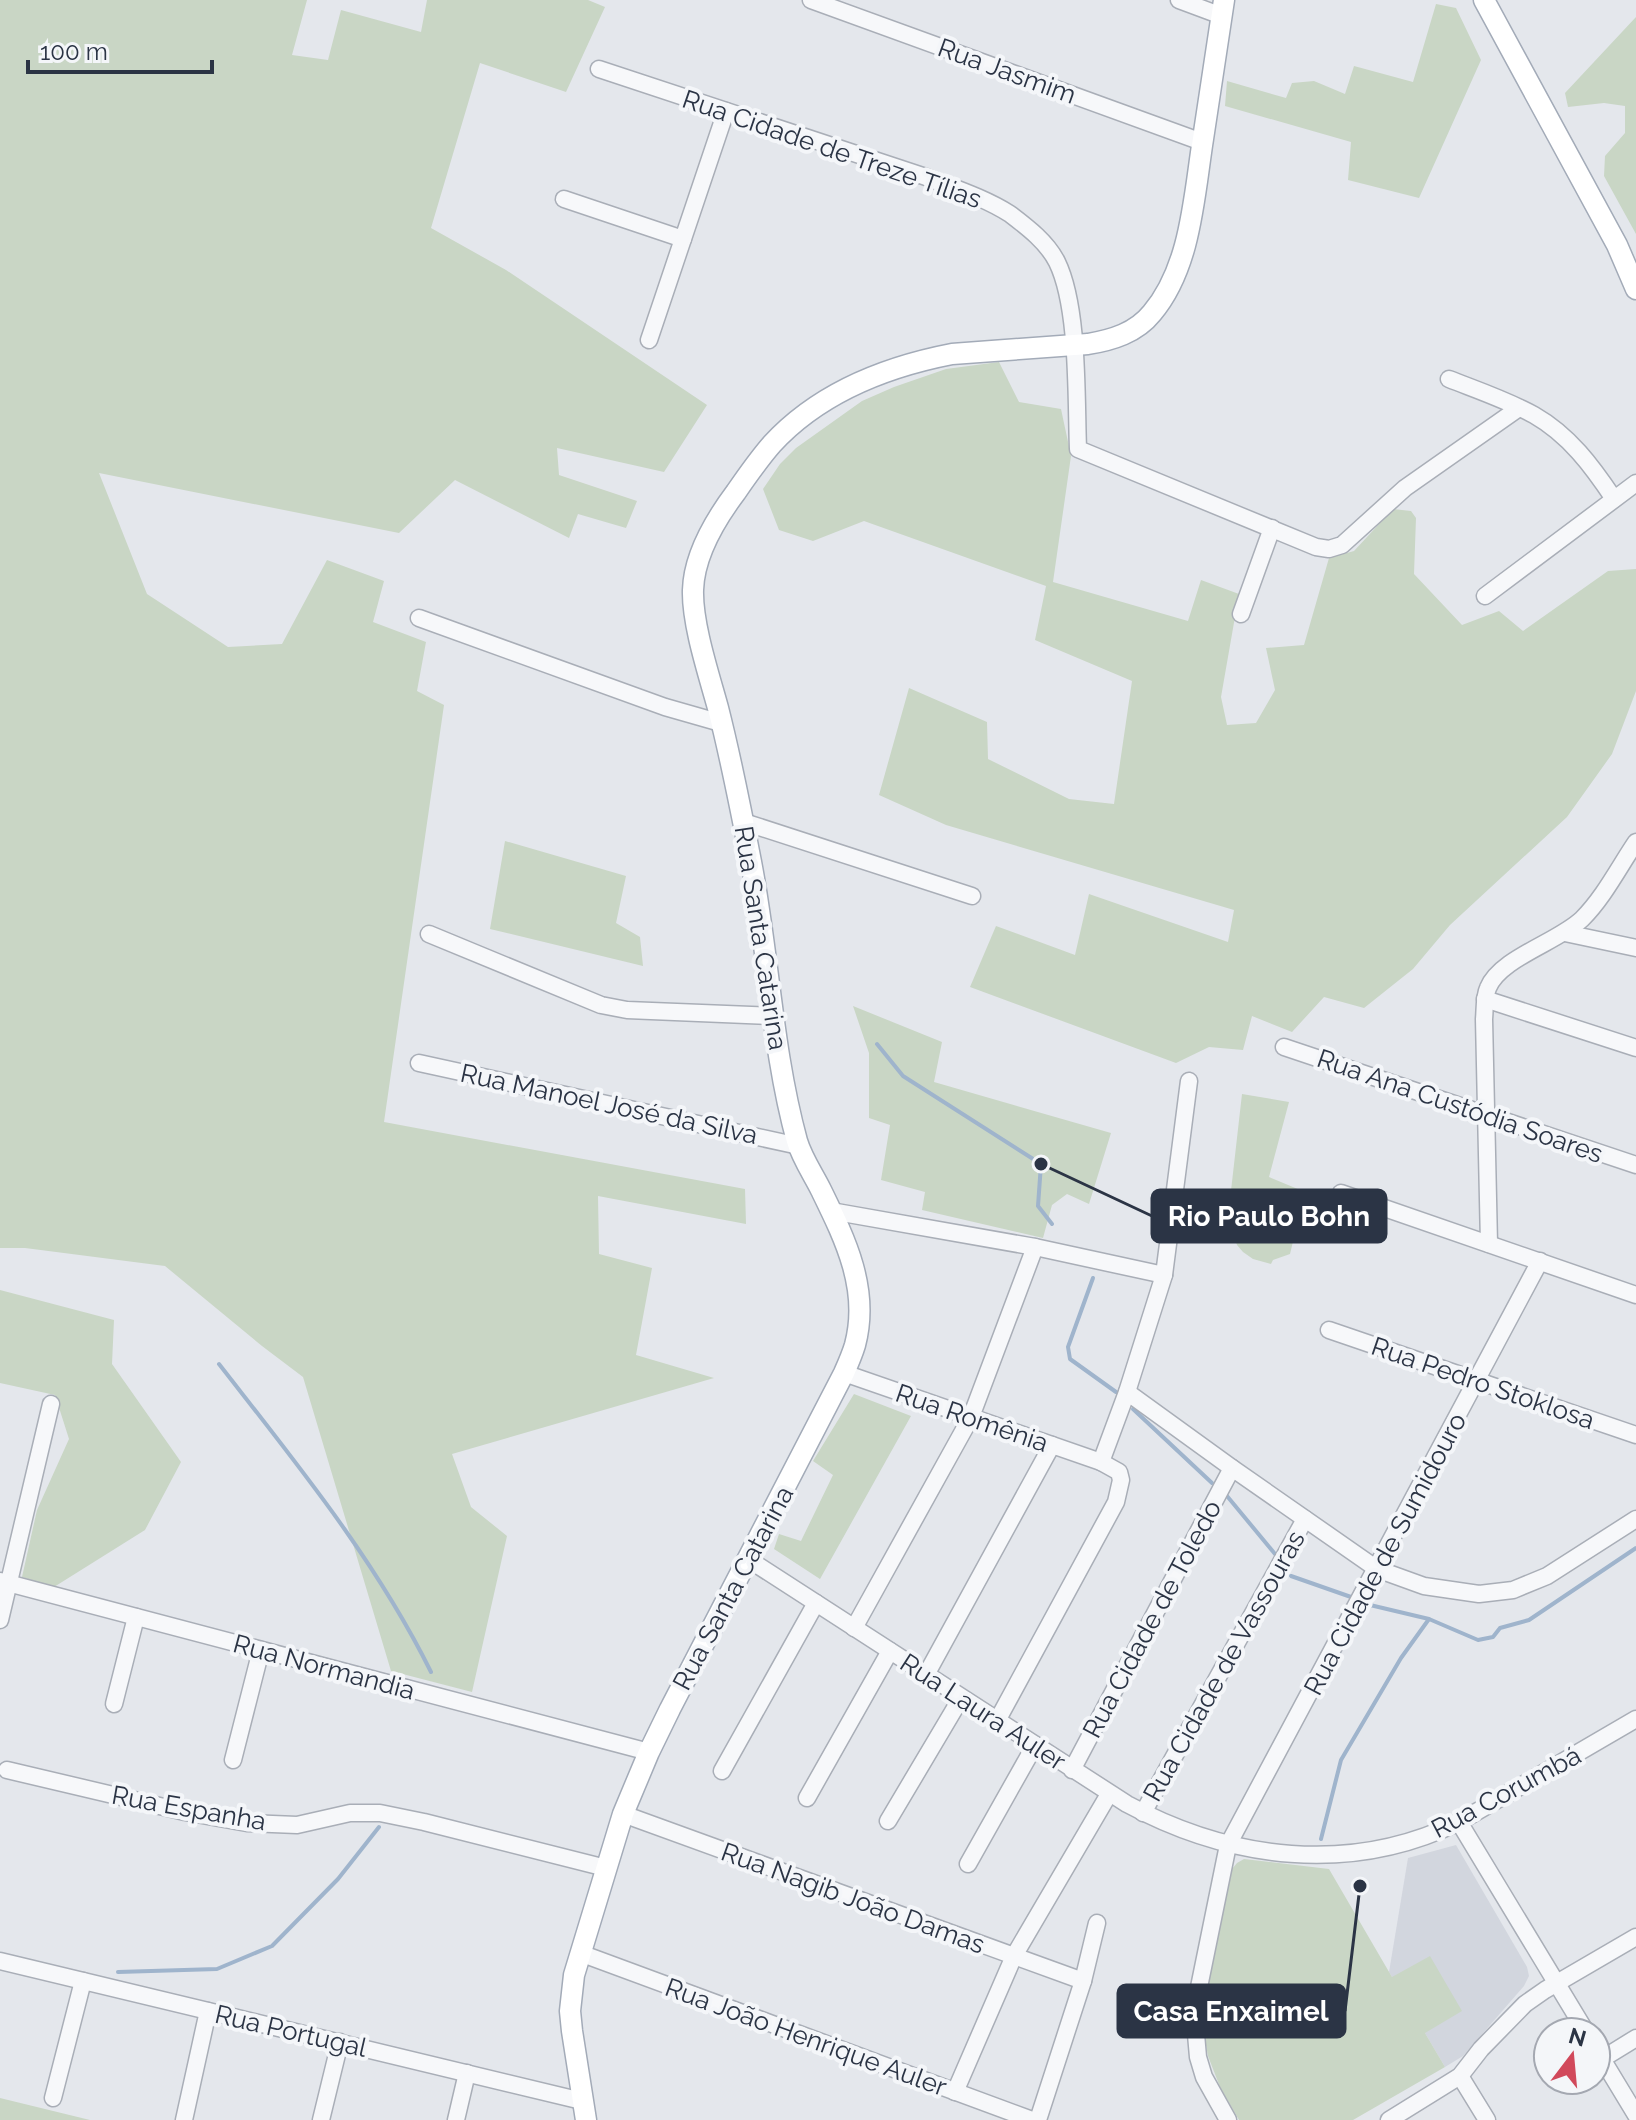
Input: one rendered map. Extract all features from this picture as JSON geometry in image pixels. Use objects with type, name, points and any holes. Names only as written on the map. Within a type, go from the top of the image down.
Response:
[{"type":"main road","points":[[1484,0],[1617,245],[1636,289]]},
{"type":"main road","name":"Rua Santa Catarina","points":[[584,2110],[570,2011],[572,1989],[623,1814],[649,1752],[690,1670],[844,1373],[855,1346],[858,1327],[858,1285],[849,1250],[799,1146],[783,1084],[759,906],[744,822],[696,617],[693,591],[696,568],[706,541],[729,501],[772,445],[803,416],[844,389],[908,364],[952,354],[1103,341],[1132,331],[1153,313],[1174,276],[1187,234],[1223,8]]},
{"type":"street","name":"Rua Jasmim","points":[[811,0],[1202,142]]},
{"type":"street","points":[[1179,0],[1223,8]]},
{"type":"street","name":"Rua Cidade de Treze Tílias","points":[[599,69],[926,177],[1007,212],[1040,239],[1056,259],[1067,287],[1078,449],[1272,528]]},
{"type":"street","points":[[649,340],[726,111]]},
{"type":"street","points":[[564,199],[683,239]]},
{"type":"street","points":[[1449,379],[1549,424],[1594,468],[1614,499]]},
{"type":"street","points":[[1241,614],[1272,528],[1316,547],[1336,549],[1405,488],[1519,408]]},
{"type":"street","points":[[1485,596],[1636,483]]},
{"type":"street","points":[[419,618],[665,707],[721,723]]},
{"type":"street","points":[[744,822],[972,896]]},
{"type":"street","points":[[1489,1244],[1484,1019],[1488,987],[1502,969],[1565,933],[1594,906],[1636,842]]},
{"type":"street","points":[[1565,933],[1636,948]]},
{"type":"street","points":[[429,934],[601,1005],[627,1010],[773,1016]]},
{"type":"street","points":[[1485,999],[1636,1048]]},
{"type":"street","name":"Rua Ana Custódia Soares","points":[[1284,1047],[1636,1165]]},
{"type":"street","name":"Rua Manoel José da Silva","points":[[419,1063],[799,1146]]},
{"type":"street","points":[[997,1721],[1116,1502],[1121,1480],[1119,1472],[1101,1462],[1164,1275],[1189,1081]]},
{"type":"street","points":[[1341,1193],[1636,1295]]},
{"type":"street","points":[[831,1211],[1035,1247],[1164,1275]]},
{"type":"street","points":[[854,1628],[971,1417],[1035,1247]]},
{"type":"street","name":"Rua Cidade de Sumidouro","points":[[1228,2120],[1201,2067],[1195,2023],[1197,1997],[1228,1845],[1540,1261]]},
{"type":"street","name":"Rua Pedro Stoklosa","points":[[1329,1330],[1636,1435]]},
{"type":"street","name":"Rua Romênia","points":[[844,1373],[1101,1462]]},
{"type":"street","points":[[1127,1392],[1377,1569],[1424,1586],[1457,1592],[1513,1590],[1547,1576],[1636,1519]]},
{"type":"street","points":[[0,1620],[4,1582],[51,1404]]},
{"type":"street","points":[[926,1675],[1052,1445]]},
{"type":"street","name":"Rua Cidade de Toledo","points":[[1072,1770],[1232,1468]]},
{"type":"street","name":"Rua Cidade de Vassouras","points":[[1143,1813],[1305,1519]]},
{"type":"street","name":"Rua Laura Auler","points":[[748,1559],[1109,1794],[1143,1813],[1228,1845]]},
{"type":"street","name":"Rua Normandia","points":[[4,1582],[649,1752]]},
{"type":"street","points":[[722,1771],[816,1603]]},
{"type":"street","points":[[114,1704],[136,1617]]},
{"type":"street","points":[[233,1760],[261,1650]]},
{"type":"street","points":[[807,1798],[890,1651]]},
{"type":"street","points":[[888,1821],[961,1698]]},
{"type":"street","name":"Rua Corumbá","points":[[1228,1845],[1268,1852],[1333,1855],[1408,1842],[1459,1822],[1636,1719]]},
{"type":"street","points":[[968,1864],[1035,1745]]},
{"type":"street","name":"Rua Espanha","points":[[7,1770],[185,1812],[247,1823],[297,1825],[350,1813],[380,1813],[606,1868]]},
{"type":"street","points":[[955,2092],[1014,1956],[1109,1794]]},
{"type":"street","name":"Rua Nagib João Damas","points":[[623,1814],[1083,1981]]},
{"type":"street","points":[[1459,1822],[1576,2016]]},
{"type":"street","points":[[1035,2120],[1083,1981],[1097,1923]]},
{"type":"street","points":[[1389,2120],[1460,2076],[1481,2049],[1525,2004],[1636,1937]]},
{"type":"street","name":"Rua João Henrique Auler","points":[[580,1953],[1035,2120]]},
{"type":"street","name":"Rua Portugal","points":[[0,1961],[467,2073],[584,2110]]},
{"type":"street","points":[[53,2098],[83,1981]]},
{"type":"street","points":[[184,2120],[208,2011]]},
{"type":"street","points":[[1612,2048],[1636,2038]]},
{"type":"street","points":[[321,2120],[340,2042]]},
{"type":"street","points":[[456,2120],[467,2073]]},
{"type":"street","points":[[1612,2075],[1636,2115]]},
{"type":"street","points":[[1460,2076],[1487,2120]]},
{"type":"shaded area","points":[[1456,1845],[1527,1967],[1529,1976],[1524,1986],[1463,2056],[1445,2067],[1389,1972],[1408,1858]]},
{"type":"green space","points":[[0,0],[307,0],[292,55],[328,60],[341,10],[421,32],[427,0],[588,0],[605,7],[566,92],[480,63],[431,228],[506,270],[707,405],[664,472],[557,448],[559,475],[637,501],[626,528],[578,514],[569,538],[455,480],[399,533],[99,473],[147,594],[228,647],[282,644],[327,560],[384,581],[373,622],[426,642],[417,691],[444,705],[384,1122],[745,1189],[746,1224],[598,1196],[599,1254],[652,1268],[636,1355],[714,1378],[452,1454],[471,1507],[507,1536],[472,1692],[391,1671],[303,1377],[165,1266],[25,1248],[0,1248]]},
{"type":"green space","points":[[1436,4],[1456,8],[1481,60],[1419,198],[1348,180],[1351,142],[1225,106],[1227,81],[1286,98],[1292,83],[1314,81],[1345,94],[1354,66],[1413,82]]},
{"type":"green space","points":[[1636,17],[1636,234],[1604,176],[1605,156],[1625,133],[1625,106],[1604,103],[1568,107],[1565,93]]},
{"type":"green space","points":[[999,362],[1019,402],[1061,409],[1071,456],[1053,582],[1188,621],[1201,580],[1239,594],[1221,697],[1227,725],[1256,723],[1275,690],[1266,648],[1304,645],[1329,558],[1354,551],[1393,509],[1411,511],[1416,518],[1414,574],[1462,625],[1499,611],[1523,631],[1608,571],[1636,569],[1636,691],[1612,754],[1567,817],[1450,925],[1413,969],[1364,1008],[1324,997],[1292,1032],[1252,1016],[1243,1050],[1209,1047],[1176,1063],[970,987],[996,926],[1075,955],[1089,894],[1228,942],[1234,910],[946,825],[879,795],[909,688],[987,722],[988,759],[1069,799],[1114,804],[1132,681],[1035,640],[1046,586],[864,521],[813,541],[779,530],[763,489],[780,464],[796,448],[862,401],[946,369]]},
{"type":"green space","points":[[505,841],[626,876],[616,923],[640,937],[643,966],[490,929]]},
{"type":"green space","points":[[853,1006],[942,1042],[934,1082],[1111,1133],[1089,1204],[1067,1194],[1052,1205],[1043,1238],[922,1210],[925,1192],[881,1180],[890,1125],[869,1118],[869,1053]]},
{"type":"green space","points":[[1242,1094],[1289,1102],[1269,1177],[1305,1192],[1290,1254],[1273,1260],[1271,1264],[1253,1259],[1243,1252],[1237,1245],[1228,1217]]},
{"type":"green space","points":[[0,1290],[114,1320],[112,1364],[181,1462],[145,1530],[54,1587],[22,1577],[37,1510],[69,1439],[55,1395],[0,1383]]},
{"type":"green space","points":[[854,1394],[911,1416],[820,1579],[774,1549],[779,1534],[801,1541],[833,1475],[813,1461]]},
{"type":"green space","points":[[1244,1859],[1329,1869],[1392,1977],[1430,1956],[1462,2011],[1425,2033],[1445,2067],[1353,2120],[1239,2120],[1220,2087],[1208,2056],[1202,2023],[1232,1869]]},
{"type":"green space","points":[[0,2098],[90,2120],[0,2120]]},
{"type":"waterway","points":[[877,1044],[903,1076],[1041,1164],[1038,1206],[1052,1224]]},
{"type":"waterway","points":[[1093,1278],[1068,1347],[1070,1359],[1116,1392]]},
{"type":"waterway","points":[[219,1364],[360,1551],[431,1672]]},
{"type":"waterway","points":[[1133,1409],[1212,1483]]},
{"type":"waterway","points":[[1227,1496],[1275,1554]]},
{"type":"waterway","points":[[1370,1605],[1429,1619],[1478,1640],[1493,1637],[1500,1628],[1529,1620],[1636,1548]]},
{"type":"waterway","points":[[1291,1576],[1351,1597]]},
{"type":"waterway","points":[[1321,1839],[1341,1760],[1401,1658],[1429,1619]]},
{"type":"waterway","points":[[118,1972],[217,1969],[272,1946],[338,1879],[379,1827]]},
{"type":"place","name":"Rio Paulo Bohn","points":[[1041,1164]]},
{"type":"place","name":"Casa Enxaimel","points":[[1360,1886]]}]
